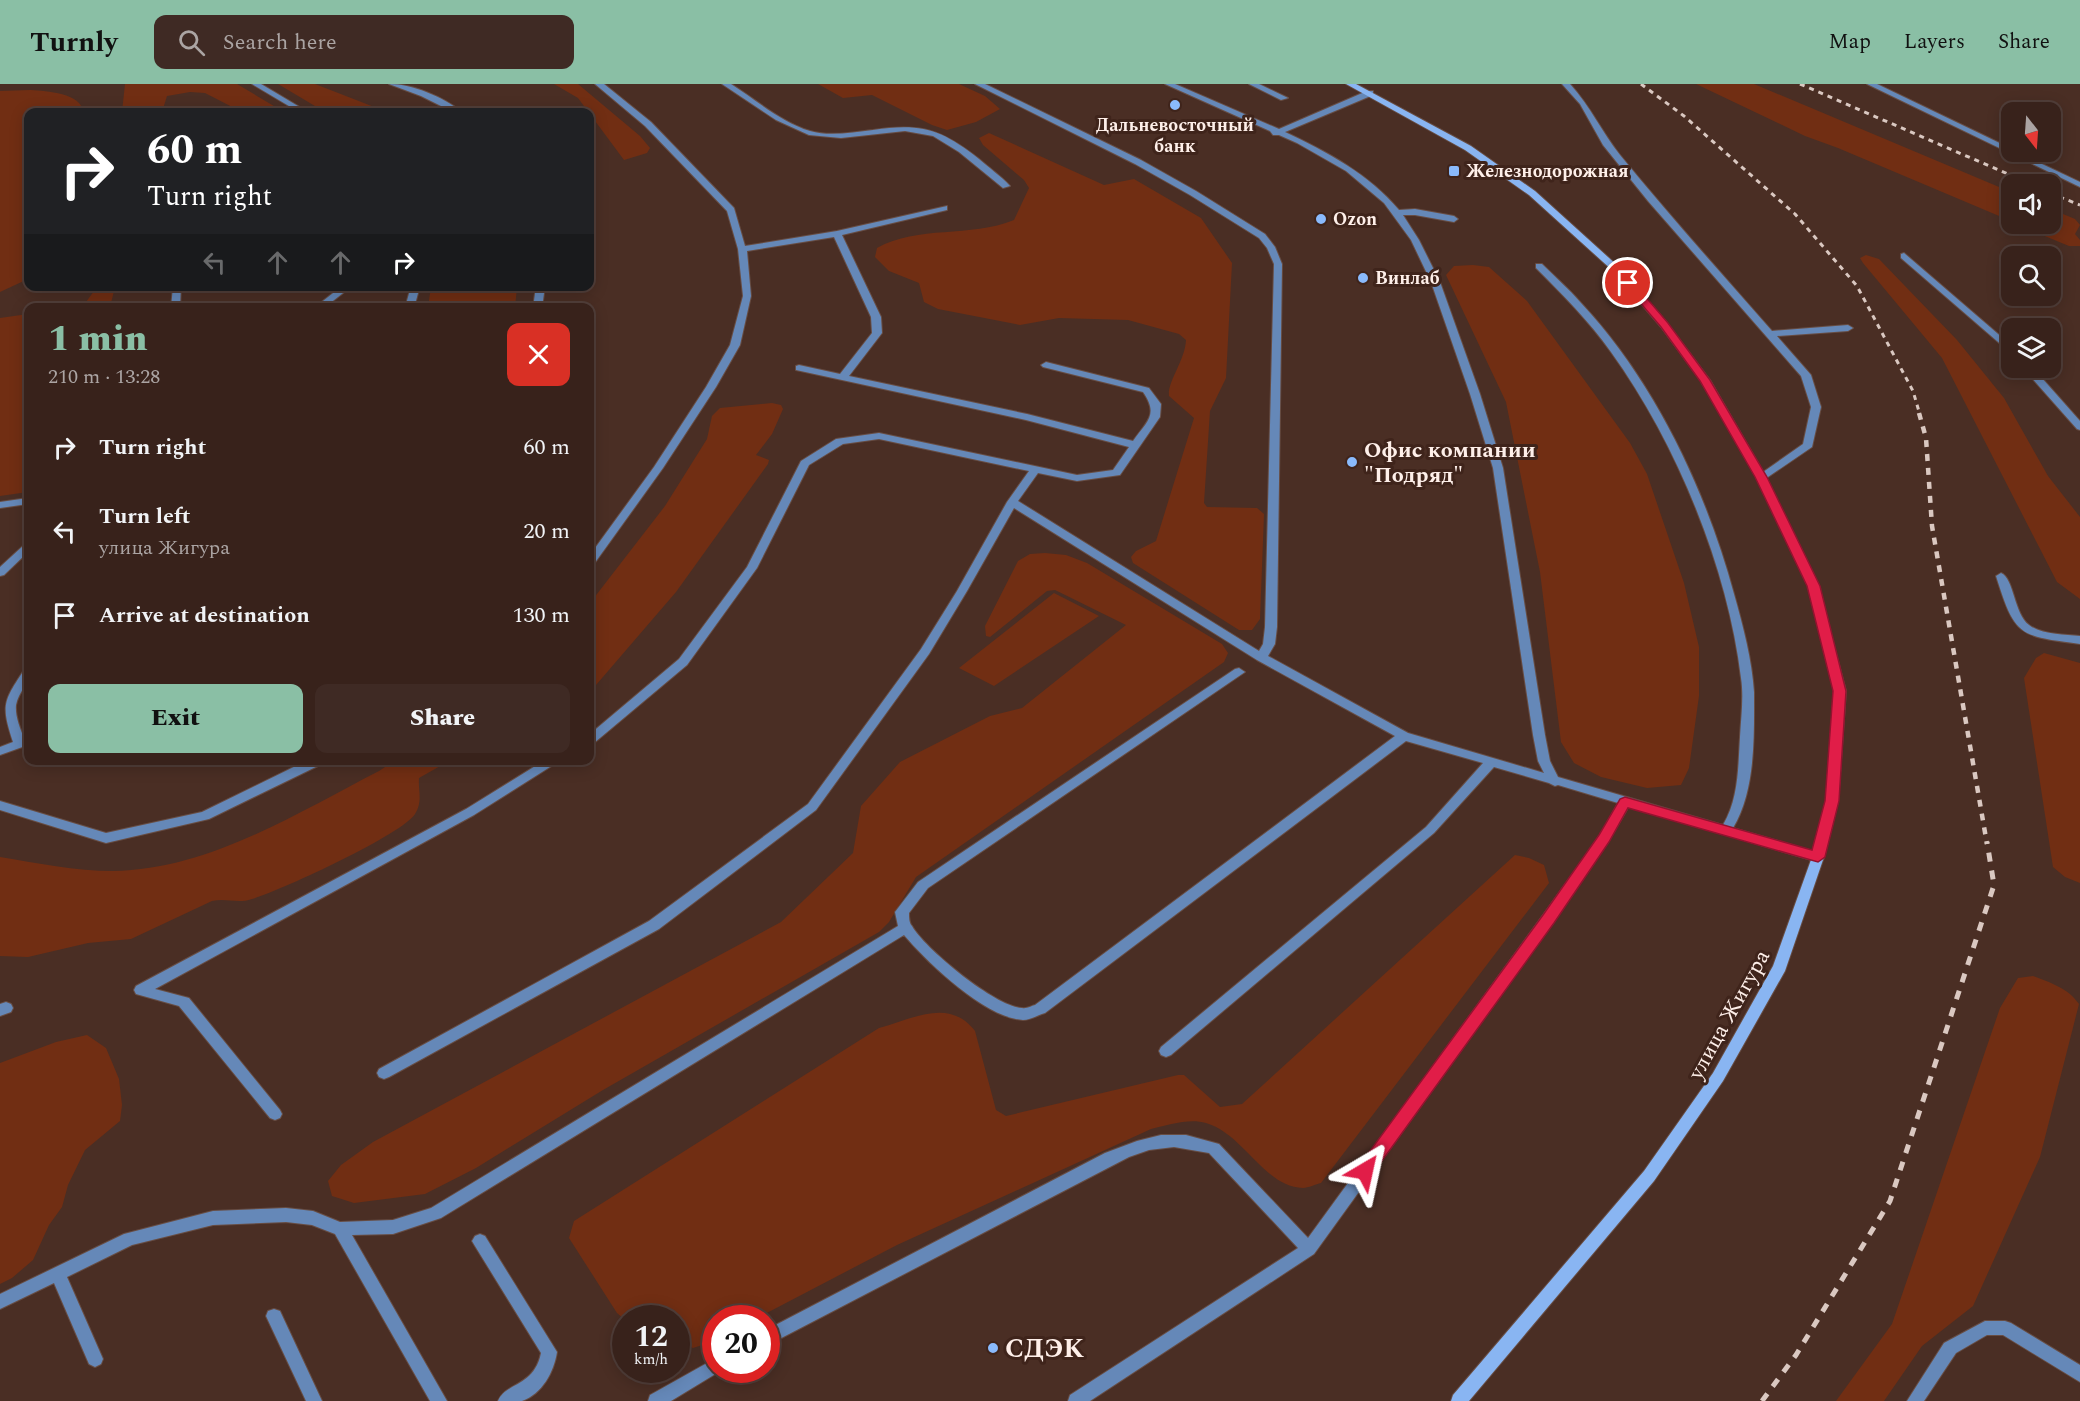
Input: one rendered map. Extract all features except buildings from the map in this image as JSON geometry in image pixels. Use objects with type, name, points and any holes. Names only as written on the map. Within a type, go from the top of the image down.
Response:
[{"type":"main road","name":"улица Жигура","points":[[1350,84],[1493,163],[1537,196],[1616,269],[1664,325],[1705,380],[1761,477],[1813,586],[1840,691],[1832,801],[1818,857],[1780,967],[1719,1077],[1650,1176],[1459,1401]]},
{"type":"lane","points":[[256,84],[297,108]]},
{"type":"lane","points":[[393,84],[424,94],[450,108]]},
{"type":"lane","points":[[594,556],[658,468],[735,345],[747,296],[742,249],[731,210],[648,124],[599,84]]},
{"type":"lane","points":[[726,84],[809,133],[831,136],[862,135],[901,129],[940,135],[1006,186]]},
{"type":"lane","points":[[979,84],[1138,162],[1262,236],[1272,247],[1278,264],[1271,627],[1269,644],[1261,657]]},
{"type":"lane","points":[[1169,84],[1321,154],[1369,185],[1420,245],[1433,270],[1487,426],[1498,468],[1539,735],[1545,761],[1555,782]]},
{"type":"lane","points":[[1253,84],[1284,98]]},
{"type":"lane","points":[[1566,84],[1583,103],[1612,151],[1714,273],[1806,375],[1816,406],[1808,445],[1761,477]]},
{"type":"lane","points":[[1871,84],[2080,185]]},
{"type":"lane","points":[[1276,133],[1370,93]]},
{"type":"lane","points":[[742,249],[837,234],[944,208]]},
{"type":"lane","points":[[1395,213],[1415,212],[1454,219]]},
{"type":"lane","points":[[837,234],[876,317],[877,333],[843,377]]},
{"type":"lane","points":[[1904,256],[2001,341]]},
{"type":"lane","points":[[1539,266],[1610,341],[1645,397],[1688,477],[1716,554],[1735,614],[1747,679],[1744,778],[1738,811],[1725,831]]},
{"type":"lane","points":[[325,303],[341,291]]},
{"type":"lane","points":[[1771,334],[1848,328]]},
{"type":"lane","points":[[594,737],[683,662],[752,568],[805,463],[840,441],[879,436],[1077,478],[1116,473],[1155,417],[1156,404],[1146,390],[1046,365]]},
{"type":"lane","points":[[799,368],[1027,417],[1135,445]]},
{"type":"lane","points":[[2037,378],[2080,427]]},
{"type":"lane","points":[[384,1073],[654,925],[812,807],[925,651],[963,591],[1012,502],[1035,470]]},
{"type":"lane","points":[[0,505],[24,502]]},
{"type":"lane","points":[[1012,502],[1261,657],[1404,736],[1818,857]]},
{"type":"lane","points":[[0,573],[24,551]]},
{"type":"lane","points":[[2001,576],[2015,620],[2023,628],[2041,635],[2080,640]]},
{"type":"lane","points":[[1239,672],[923,885],[902,912],[905,928],[948,970],[977,993],[1004,1008],[1023,1014],[1040,1008],[1404,736]]},
{"type":"lane","points":[[0,751],[24,743],[9,711],[10,701],[24,679]]},
{"type":"lane","points":[[1166,1051],[1430,830],[1491,762]]},
{"type":"lane","points":[[0,805],[106,838],[206,816],[310,765]]},
{"type":"lane","points":[[275,1114],[184,1002],[141,990],[470,812],[547,765]]},
{"type":"lane","points":[[1076,1401],[1309,1249],[1548,919],[1604,839],[1625,802]]},
{"type":"lane","points":[[0,1302],[129,1239],[213,1218],[286,1215],[313,1218],[340,1229],[393,1227],[436,1213],[905,928]]},
{"type":"lane","points":[[780,1332],[1110,1158],[1138,1146],[1167,1140],[1193,1141],[1214,1149],[1309,1249]]},
{"type":"lane","points":[[340,1229],[439,1401]]},
{"type":"lane","points":[[480,1241],[549,1352],[547,1368],[532,1386],[506,1401]]},
{"type":"lane","points":[[57,1273],[95,1359]]},
{"type":"lane","points":[[274,1316],[314,1401]]},
{"type":"lane","points":[[1915,1401],[1950,1348],[1985,1328],[2005,1328],[2080,1374]]},
{"type":"lane","points":[[656,1401],[702,1373]]},
{"type":"shaded area","points":[[125,84],[237,84],[277,108],[234,108],[205,93],[190,92],[167,96],[163,108],[122,108]]},
{"type":"shaded area","points":[[278,84],[315,84],[377,108],[318,108]]},
{"type":"shaded area","points":[[554,84],[578,84],[640,136],[650,148],[647,153],[624,160],[594,120],[594,108],[585,108],[578,98]]},
{"type":"shaded area","points":[[818,84],[959,84],[985,96],[1000,109],[976,122],[947,130],[932,125],[872,95],[843,98]]},
{"type":"shaded area","points":[[1696,84],[1754,84],[2001,188],[2001,217],[1838,148],[1805,136]]},
{"type":"shaded area","points":[[0,91],[54,92],[77,101],[82,108],[24,108],[24,281],[0,292]]},
{"type":"shaded area","points":[[989,133],[1104,185],[1134,179],[1201,218],[1232,263],[1226,378],[1210,411],[1204,503],[1207,507],[1257,508],[1264,514],[1260,619],[1252,630],[1239,630],[1133,563],[1131,557],[1136,551],[1156,541],[1194,418],[1169,396],[1186,340],[1179,334],[1128,320],[1059,318],[1020,325],[938,309],[924,302],[919,283],[889,271],[875,257],[877,248],[910,236],[980,229],[1014,220],[1029,188],[1024,180],[983,145],[979,138]]},
{"type":"shaded area","points":[[2061,213],[2075,219],[2080,225],[2075,234],[2080,240],[2080,246],[2069,246],[2040,234],[2061,234]]},
{"type":"shaded area","points":[[1866,255],[1879,259],[1957,340],[2004,398],[2048,476],[2080,517],[2080,599],[2057,582],[1942,358],[1863,263],[1860,258]]},
{"type":"shaded area","points":[[1454,266],[1489,267],[1527,301],[1630,443],[1647,474],[1684,583],[1699,647],[1699,696],[1689,768],[1681,785],[1647,788],[1601,777],[1574,763],[1561,742],[1540,572],[1506,402],[1446,275]]},
{"type":"shaded area","points":[[94,291],[114,291],[111,303],[84,303]]},
{"type":"shaded area","points":[[430,291],[517,291],[515,303],[429,303]]},
{"type":"shaded area","points":[[24,315],[24,493],[0,496],[0,318]]},
{"type":"shaded area","points":[[772,403],[781,405],[783,409],[772,434],[756,455],[769,460],[768,464],[676,592],[594,687],[594,598],[665,506],[707,439],[712,416],[720,408]]},
{"type":"shaded area","points":[[1030,554],[1066,555],[1087,563],[1222,644],[1228,653],[1224,662],[916,877],[889,922],[879,932],[603,1090],[476,1168],[425,1194],[354,1203],[332,1196],[328,1181],[341,1165],[373,1142],[781,922],[853,853],[861,806],[900,762],[990,716],[1022,708],[1126,625],[1055,590],[1047,591],[990,637],[986,636],[985,626],[1018,561]]},
{"type":"shaded area","points":[[1054,593],[1099,616],[994,686],[959,668]]},
{"type":"shaded area","points":[[2044,653],[2080,663],[2080,883],[2065,877],[2053,867],[2024,678],[2036,658]]},
{"type":"shaded area","points":[[388,765],[442,765],[419,778],[419,805],[415,814],[406,823],[340,861],[252,899],[212,901],[131,939],[88,943],[28,957],[0,956],[0,857],[99,871],[148,868],[183,861],[217,850],[284,821]]},
{"type":"shaded area","points":[[1515,855],[1544,865],[1549,883],[1321,1183],[1303,1188],[1276,1179],[1232,1138],[1206,1123],[1186,1122],[1151,1129],[897,1245],[780,1306],[702,1305],[702,1345],[693,1348],[690,1346],[690,1305],[612,1305],[569,1238],[574,1221],[879,1028],[930,1013],[954,1015],[965,1021],[975,1031],[996,1110],[1006,1116],[1178,1075],[1184,1075],[1220,1107],[1242,1104]]},
{"type":"shaded area","points":[[2033,976],[2064,990],[2079,1004],[2040,1157],[1973,1306],[1922,1346],[1884,1401],[1836,1401],[1892,1324],[2000,1008],[2018,978]]},
{"type":"shaded area","points":[[87,1035],[106,1048],[119,1079],[122,1105],[120,1121],[85,1150],[68,1185],[62,1207],[49,1225],[33,1260],[12,1278],[0,1284],[0,1063],[56,1042]]},
{"type":"railway","points":[[1641,84],[1684,116],[1795,214],[1857,286],[1913,391],[1920,415]]},
{"type":"railway","points":[[1800,84],[2008,174]]},
{"type":"railway","points":[[2061,197],[2080,205]]},
{"type":"railway","points":[[1919,413],[1926,438],[1932,526],[1987,844]]},
{"type":"railway","points":[[1762,1401],[1796,1355],[1890,1201],[1994,885],[1987,842]]},
{"type":"place","name":"Дальневосточный банк","points":[[1175,105]]},
{"type":"place","name":"Железнодорожная","points":[[1454,171]]},
{"type":"place","name":"Ozon","points":[[1321,219]]},
{"type":"place","name":"Винлаб","points":[[1363,278]]},
{"type":"place","name":"Офис компании \"Подряд\"","points":[[1352,462]]},
{"type":"place","name":"СДЭК","points":[[993,1348]]},
{"type":"route","points":[[1365,1171],[1548,919],[1604,839],[1625,802],[1818,857],[1832,801],[1840,691],[1813,586],[1761,477],[1705,380],[1664,325],[1628,283]]}]
